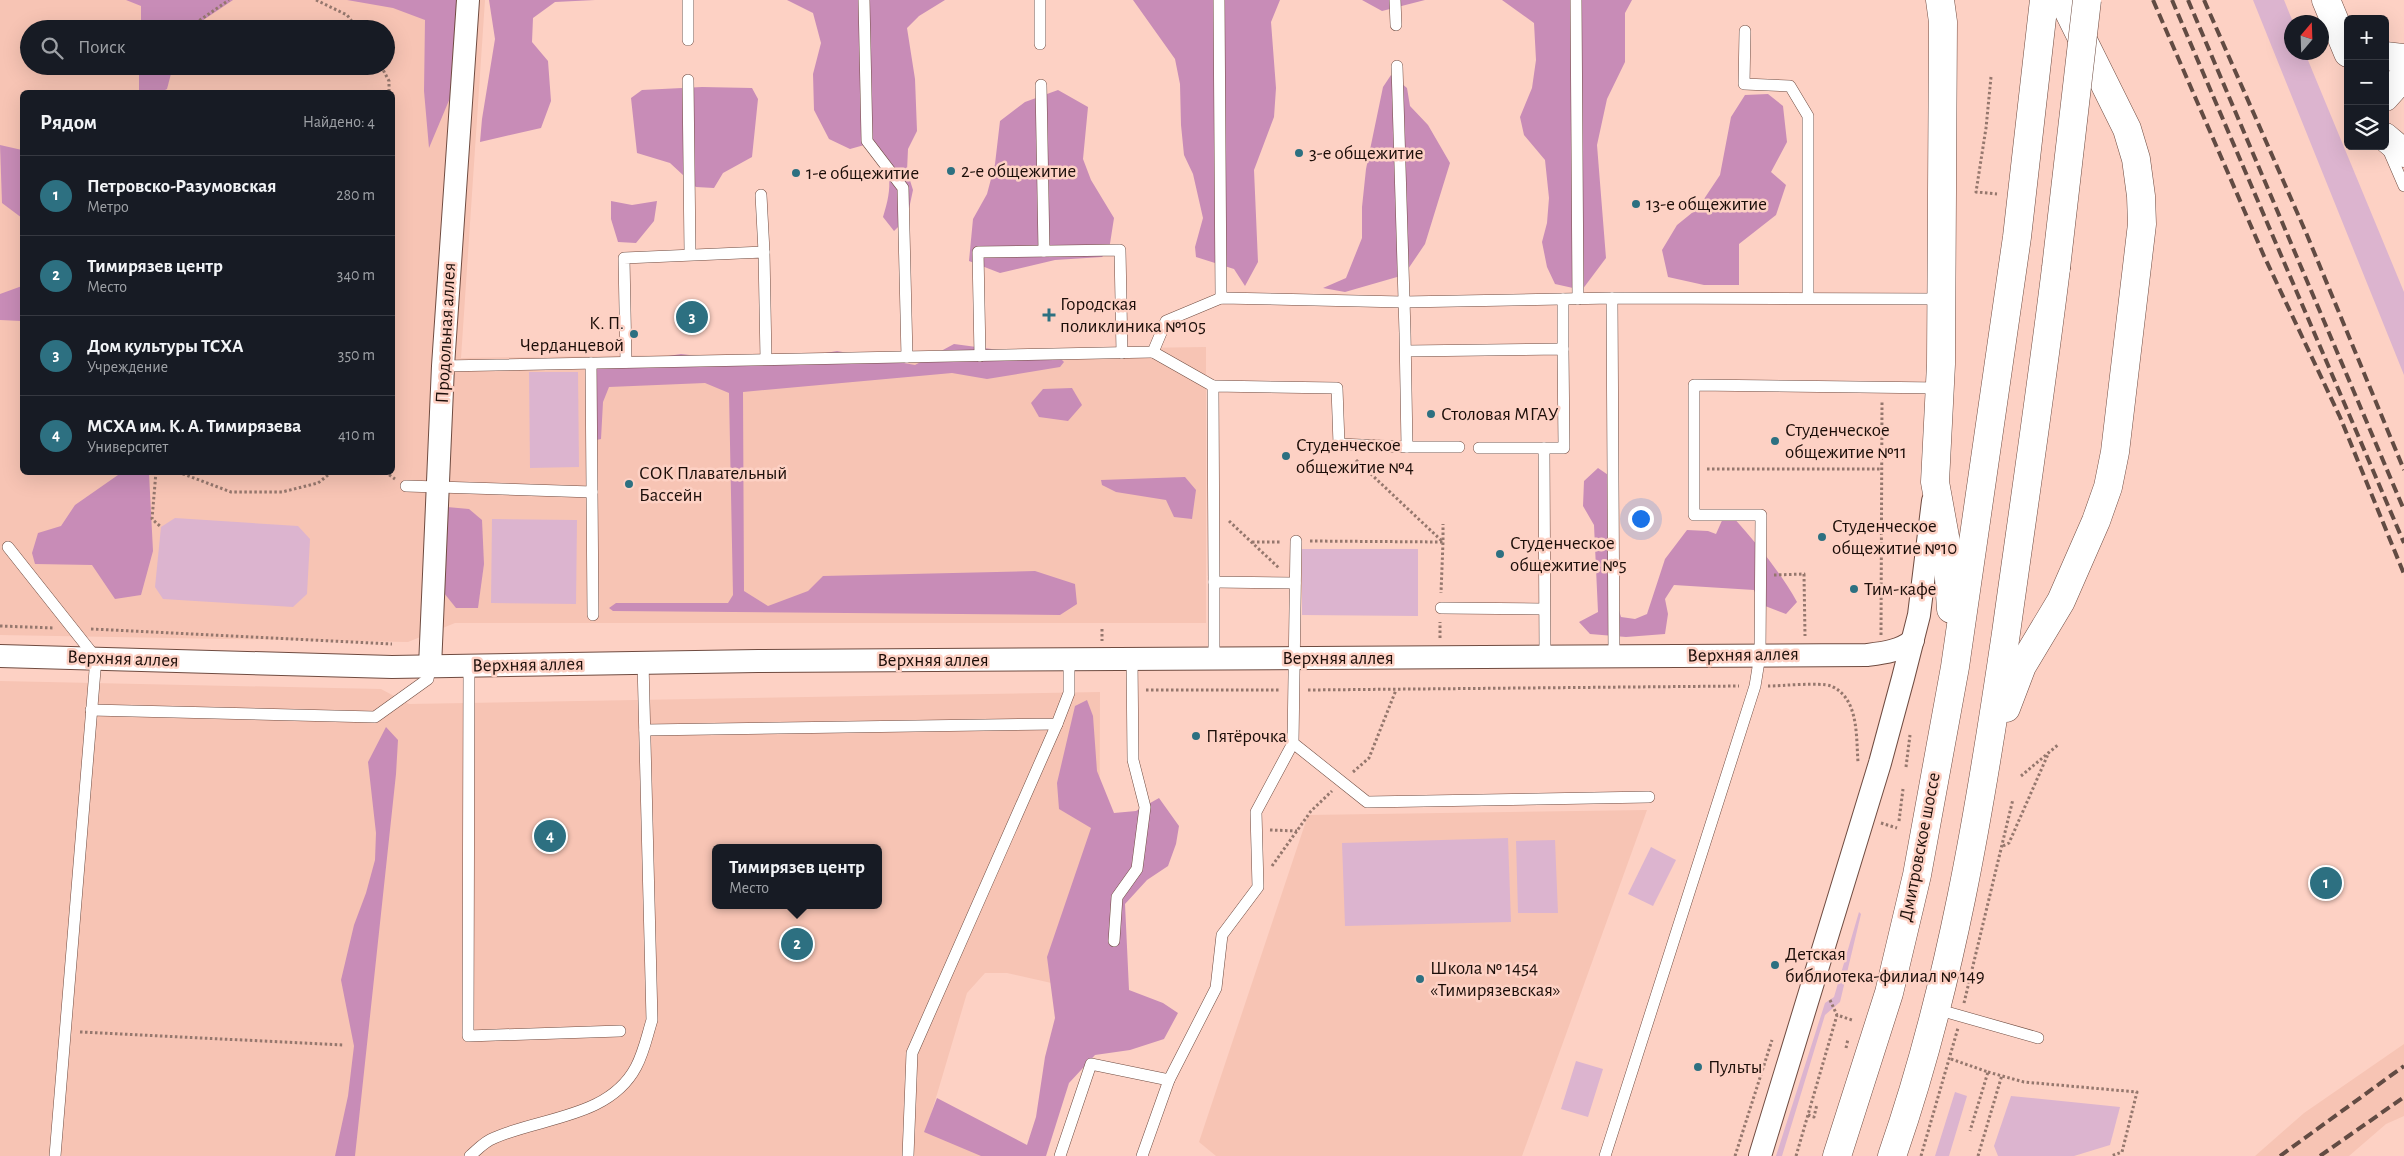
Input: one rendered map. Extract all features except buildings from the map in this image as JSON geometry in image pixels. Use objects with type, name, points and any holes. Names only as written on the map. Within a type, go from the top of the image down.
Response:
[{"type":"main road","points":[[1940,0],[1944,22],[1940,388],[1935,482],[1947,548],[1955,667]]},
{"type":"main road","name":"Дмитровское шоссе","points":[[1837,1156],[1889,993],[1917,875],[1955,667],[2016,237],[2044,0]]},
{"type":"main road","points":[[1988,753],[2022,666],[2060,600],[2096,520],[2108,486],[2115,452],[2142,224],[2137,168],[2126,129],[2063,0]]},
{"type":"main road","points":[[1892,1156],[1910,1104],[1949,1012],[1955,934],[1988,753],[2056,268],[2087,0]]},
{"type":"main road","points":[[2336,18],[2344,41]]},
{"type":"main road","points":[[2389,56],[2404,58]]},
{"type":"main road","points":[[2389,93],[2404,76]]},
{"type":"main road","points":[[2389,140],[2404,153]]},
{"type":"street","name":"Продольная аллея","points":[[430,667],[443,366],[468,0]]},
{"type":"street","points":[[1760,1156],[1880,762],[1913,640],[1919,615],[1935,482]]},
{"type":"street","name":"Верхняя аллея","points":[[0,656],[430,667],[643,662],[1760,655],[1870,646],[1896,649],[1906,646],[1913,640]]},
{"type":"street","name":"Верхняя аллея","points":[[1870,646],[1903,678]]},
{"type":"lane","points":[[688,0],[688,40]]},
{"type":"lane","points":[[864,0],[867,141],[903,188],[907,357]]},
{"type":"lane","points":[[1040,0],[1040,44]]},
{"type":"lane","points":[[1219,0],[1221,298]]},
{"type":"lane","points":[[1395,0],[1396,25]]},
{"type":"lane","points":[[1576,0],[1578,299]]},
{"type":"lane","points":[[1745,30],[1744,84],[1790,86],[1808,116],[1808,298]]},
{"type":"lane","points":[[1396,66],[1406,351],[1407,447]]},
{"type":"lane","points":[[688,80],[690,254]]},
{"type":"lane","points":[[1041,85],[1044,251]]},
{"type":"lane","points":[[2388,150],[2404,186]]},
{"type":"lane","points":[[761,196],[766,359]]},
{"type":"lane","points":[[980,356],[978,252],[1120,250],[1122,353]]},
{"type":"lane","points":[[626,362],[624,258],[764,252]]},
{"type":"lane","points":[[1154,352],[1166,321],[1221,298],[1403,302],[1612,298],[1941,299]]},
{"type":"lane","points":[[1612,298],[1614,656]]},
{"type":"lane","points":[[1479,448],[1564,448],[1563,299]]},
{"type":"lane","points":[[1406,351],[1563,349]]},
{"type":"lane","points":[[443,366],[1154,352],[1213,386],[1337,388],[1339,444],[1459,447]]},
{"type":"lane","points":[[591,363],[593,616]]},
{"type":"lane","points":[[1604,1156],[1754,686],[1760,655],[1761,515],[1694,515],[1694,385],[1940,388]]},
{"type":"lane","points":[[1213,386],[1214,658]]},
{"type":"lane","points":[[1544,448],[1545,657]]},
{"type":"lane","points":[[406,486],[592,492]]},
{"type":"lane","points":[[1142,1156],[1169,1080],[1216,988],[1222,935],[1258,887],[1256,812],[1293,743],[1296,541]]},
{"type":"lane","points":[[8,547],[96,658],[55,1156]]},
{"type":"lane","points":[[1214,582],[1295,583]]},
{"type":"lane","points":[[1441,608],[1544,608]]},
{"type":"lane","points":[[1114,941],[1117,898],[1137,868],[1145,807],[1133,760],[1132,658]]},
{"type":"lane","points":[[908,1156],[912,1053],[1057,724],[1069,693],[1069,659]]},
{"type":"lane","points":[[470,1156],[492,1138],[590,1108],[616,1092],[635,1069],[645,1046],[652,1020],[643,662]]},
{"type":"lane","points":[[470,666],[468,1036],[620,1031]]},
{"type":"lane","points":[[91,710],[375,717],[428,679],[430,667]]},
{"type":"lane","points":[[645,730],[1057,724]]},
{"type":"lane","points":[[1293,743],[1367,802],[1649,797]]},
{"type":"lane","points":[[1949,1012],[2038,1038]]},
{"type":"lane","points":[[1060,1156],[1091,1064],[1169,1080]]},
{"type":"path","points":[[200,20],[229,0]]},
{"type":"path","points":[[316,0],[347,15],[351,20]]},
{"type":"path","points":[[386,75],[389,81],[389,90]]},
{"type":"path","points":[[1991,77],[1986,128],[1976,192],[1997,194]]},
{"type":"path","points":[[1870,646],[1881,636],[1882,386]]},
{"type":"path","points":[[1339,444],[1443,542]]},
{"type":"path","points":[[1694,469],[1882,469]]},
{"type":"path","points":[[156,475],[152,519],[161,527]]},
{"type":"path","points":[[186,475],[231,492],[282,492],[318,483],[328,475]]},
{"type":"path","points":[[1214,508],[1295,583]]},
{"type":"path","points":[[1440,658],[1443,524]]},
{"type":"path","points":[[1252,542],[1443,542]]},
{"type":"path","points":[[1761,575],[1804,574],[1805,638]]},
{"type":"path","points":[[0,626],[392,644]]},
{"type":"path","points":[[1133,690],[1830,685],[1846,696],[1855,721],[1859,766]]},
{"type":"path","points":[[1906,767],[1911,728]]},
{"type":"path","points":[[2021,776],[2059,744]]},
{"type":"path","points":[[2002,846],[2009,843],[2049,752]]},
{"type":"path","points":[[1899,821],[1904,789]]},
{"type":"path","points":[[1922,1156],[1951,1059],[1949,1012],[2002,846],[2013,799]]},
{"type":"path","points":[[1257,830],[1297,831]]},
{"type":"path","points":[[1796,1156],[1837,1015],[1830,1000]]},
{"type":"path","points":[[1837,1015],[1852,1020]]},
{"type":"path","points":[[65,1031],[344,1045]]},
{"type":"path","points":[[1951,1059],[2024,1082],[2137,1092],[2122,1152],[2111,1156]]},
{"type":"path","points":[[1970,1131],[1988,1072]]},
{"type":"path","points":[[1978,1156],[2002,1076]]},
{"type":"path","points":[[1808,1115],[1814,1117],[1817,1104]]},
{"type":"shaded area","points":[[0,0],[485,0],[461,358],[1206,347],[1206,623],[455,623],[408,642],[0,635]]},
{"type":"shaded area","points":[[126,0],[233,0],[203,20],[141,20],[141,6]]},
{"type":"shaded area","points":[[347,0],[460,0],[456,63],[450,98],[429,148],[424,91],[425,20],[393,8]]},
{"type":"shaded area","points":[[489,0],[595,0],[555,2],[533,18],[532,42],[548,61],[551,101],[541,128],[480,142],[495,39]]},
{"type":"shaded area","points":[[787,0],[945,0],[919,16],[907,28],[915,79],[917,131],[908,149],[907,171],[913,190],[907,218],[894,231],[883,217],[888,196],[889,178],[885,161],[875,142],[850,149],[829,139],[814,110],[813,74],[821,43],[813,13]]},
{"type":"shaded area","points":[[1133,0],[1280,0],[1271,22],[1276,88],[1274,117],[1254,170],[1258,262],[1245,286],[1234,269],[1196,257],[1195,247],[1203,218],[1193,174],[1184,155],[1180,84],[1175,59]]},
{"type":"shaded area","points":[[1362,0],[1425,0],[1382,11]]},
{"type":"shaded area","points":[[1502,0],[1632,0],[1625,13],[1625,62],[1607,99],[1597,145],[1606,258],[1582,290],[1555,284],[1547,267],[1542,242],[1547,223],[1549,198],[1545,160],[1524,135],[1520,117],[1532,88],[1536,60],[1534,23]]},
{"type":"shaded area","points":[[2253,0],[2284,0],[2290,15],[2284,15],[2284,60],[2308,60],[2404,292],[2404,375]]},
{"type":"shaded area","points":[[139,75],[171,75],[167,89],[165,90],[139,90]]},
{"type":"shaded area","points":[[1391,75],[1407,88],[1410,106],[1428,125],[1450,163],[1425,244],[1404,275],[1345,292],[1323,288],[1346,278],[1362,238],[1362,207],[1366,169],[1383,87]]},
{"type":"shaded area","points":[[702,87],[752,88],[758,99],[752,157],[723,173],[714,188],[696,187],[670,163],[637,153],[631,98],[642,90]]},
{"type":"shaded area","points":[[1058,90],[1088,107],[1083,159],[1091,180],[1114,218],[1109,250],[1102,257],[1055,260],[1000,273],[969,261],[973,219],[987,194],[995,164],[1000,121],[1025,102]]},
{"type":"shaded area","points":[[1768,94],[1783,106],[1787,142],[1771,172],[1786,185],[1776,215],[1739,244],[1739,285],[1704,285],[1668,277],[1662,250],[1677,225],[1698,208],[1720,175],[1731,117],[1745,95]]},
{"type":"shaded area","points":[[0,145],[20,150],[20,216],[2,203]]},
{"type":"shaded area","points":[[611,201],[632,205],[657,201],[654,221],[636,243],[618,242],[611,219]]},
{"type":"shaded area","points":[[20,287],[20,321],[0,320],[0,294]]},
{"type":"shaded area","points":[[954,344],[1060,358],[1064,362],[1060,367],[987,379],[952,373],[743,392],[744,591],[768,606],[808,591],[823,576],[1035,571],[1075,584],[1077,604],[1060,615],[613,611],[609,608],[616,603],[728,603],[733,595],[729,393],[705,383],[609,387],[603,402],[601,439],[587,442],[586,369],[681,354],[765,364],[837,351],[915,365]]},
{"type":"shaded area","points":[[529,372],[578,372],[579,467],[530,468]]},
{"type":"shaded area","points":[[1072,388],[1082,405],[1068,421],[1039,417],[1031,403],[1043,389]]},
{"type":"shaded area","points":[[1598,468],[1614,479],[1614,515],[1607,572],[1621,617],[1635,619],[1647,614],[1665,559],[1687,530],[1708,531],[1716,534],[1724,516],[1733,517],[1751,537],[1775,568],[1797,602],[1786,614],[1760,604],[1754,590],[1674,585],[1665,599],[1668,614],[1665,634],[1626,637],[1590,634],[1579,622],[1598,612],[1594,525],[1583,506],[1584,481]]},
{"type":"shaded area","points":[[118,475],[149,475],[153,551],[141,595],[115,599],[92,565],[35,564],[32,553],[38,533],[61,526],[75,505]]},
{"type":"shaded area","points":[[1185,477],[1196,490],[1192,519],[1174,517],[1166,500],[1116,492],[1102,485],[1101,480]]},
{"type":"shaded area","points":[[447,507],[469,509],[482,520],[484,564],[478,608],[456,608],[440,588]]},
{"type":"shaded area","points":[[175,518],[298,526],[310,539],[307,594],[293,607],[163,599],[155,587],[161,527]]},
{"type":"shaded area","points":[[492,519],[577,520],[576,604],[491,603]]},
{"type":"shaded area","points":[[1302,549],[1418,549],[1418,616],[1302,615]]},
{"type":"shaded area","points":[[0,681],[381,689],[409,704],[1100,692],[1099,968],[1069,987],[1007,973],[985,973],[967,993],[927,1128],[1002,1156],[0,1156]]},
{"type":"shaded area","points":[[1087,700],[1093,716],[1097,771],[1114,813],[1136,811],[1159,798],[1179,826],[1176,844],[1168,866],[1147,880],[1125,904],[1129,990],[1163,1003],[1178,1013],[1164,1039],[1130,1050],[1095,1055],[1069,1083],[1046,1156],[981,1156],[924,1132],[937,1098],[1027,1145],[1036,1117],[1045,1057],[1055,1018],[1047,957],[1091,828],[1059,809],[1057,783],[1075,706]]},
{"type":"shaded area","points":[[386,727],[398,740],[396,774],[355,1156],[335,1156],[348,1096],[354,1046],[341,980],[354,925],[366,893],[375,860],[376,833],[368,762]]},
{"type":"shaded area","name":"Школа № 1454 «Тимирязевская»","points":[[1647,810],[1522,1156],[1216,1156],[1199,1142],[1308,815]]},
{"type":"shaded area","points":[[1508,838],[1511,922],[1345,926],[1342,843]]},
{"type":"shaded area","points":[[1555,840],[1558,913],[1518,913],[1516,841]]},
{"type":"shaded area","points":[[1651,847],[1676,860],[1653,906],[1628,894]]},
{"type":"shaded area","points":[[1859,912],[1861,914],[1840,1002],[1825,1015],[1782,1156],[1776,1156],[1825,1003],[1834,997]]},
{"type":"shaded area","points":[[2404,1044],[2404,1116],[2386,1124],[2349,1156],[2255,1156],[2304,1113]]},
{"type":"shaded area","points":[[1576,1061],[1603,1069],[1588,1117],[1561,1109]]},
{"type":"shaded area","points":[[1955,1092],[1967,1096],[1949,1156],[1935,1156]]},
{"type":"shaded area","points":[[2011,1096],[2120,1107],[2110,1145],[2074,1156],[1998,1156],[1994,1146]]},
{"type":"railway","points":[[2153,0],[2264,256],[2340,417],[2404,574]]},
{"type":"railway","points":[[2172,0],[2404,543]]},
{"type":"railway","points":[[2188,0],[2404,510]]},
{"type":"railway","points":[[2204,0],[2307,235],[2404,470]]},
{"type":"railway","points":[[2280,1156],[2404,1066]]},
{"type":"railway","points":[[2320,1156],[2404,1097]]},
{"type":"place","name":"3-е общежитие","points":[[1299,153]]},
{"type":"place","name":"2-е общежитие","points":[[951,171]]},
{"type":"place","name":"1-е общежитие","points":[[796,173]]},
{"type":"place","name":"13-е общежитие","points":[[1636,204]]},
{"type":"place","name":"Городская поликлиника №105","points":[[1049,315]]},
{"type":"place","name":"Дом культуры ТСХА","points":[[692,317]]},
{"type":"place","name":"К. П. Черданцевой","points":[[634,334]]},
{"type":"place","name":"Столовая МГАУ","points":[[1431,414]]},
{"type":"place","name":"Студенческое общежитие №11","points":[[1775,441]]},
{"type":"place","name":"Студенческое общежитие №4","points":[[1286,456]]},
{"type":"place","name":"СОК Плавательный Бассейн","points":[[629,484]]},
{"type":"place","name":"Студенческое общежитие №10","points":[[1822,537]]},
{"type":"place","name":"Студенческое общежитие №5","points":[[1500,554]]},
{"type":"place","name":"Тим-кафе","points":[[1854,589]]},
{"type":"place","name":"Пятёрочка","points":[[1196,736]]},
{"type":"place","name":"МСХА им. К. А. Тимирязева","points":[[550,836]]},
{"type":"place","name":"Петровско-Разумовская","points":[[2326,883]]},
{"type":"place","name":"Тимирязев центр","points":[[797,944]]},
{"type":"place","name":"Детская библиотека-филиал № 149","points":[[1775,965]]},
{"type":"place","name":"Школа № 1454 «Тимирязевская»","points":[[1420,979]]},
{"type":"place","name":"Пульты","points":[[1698,1067]]}]
